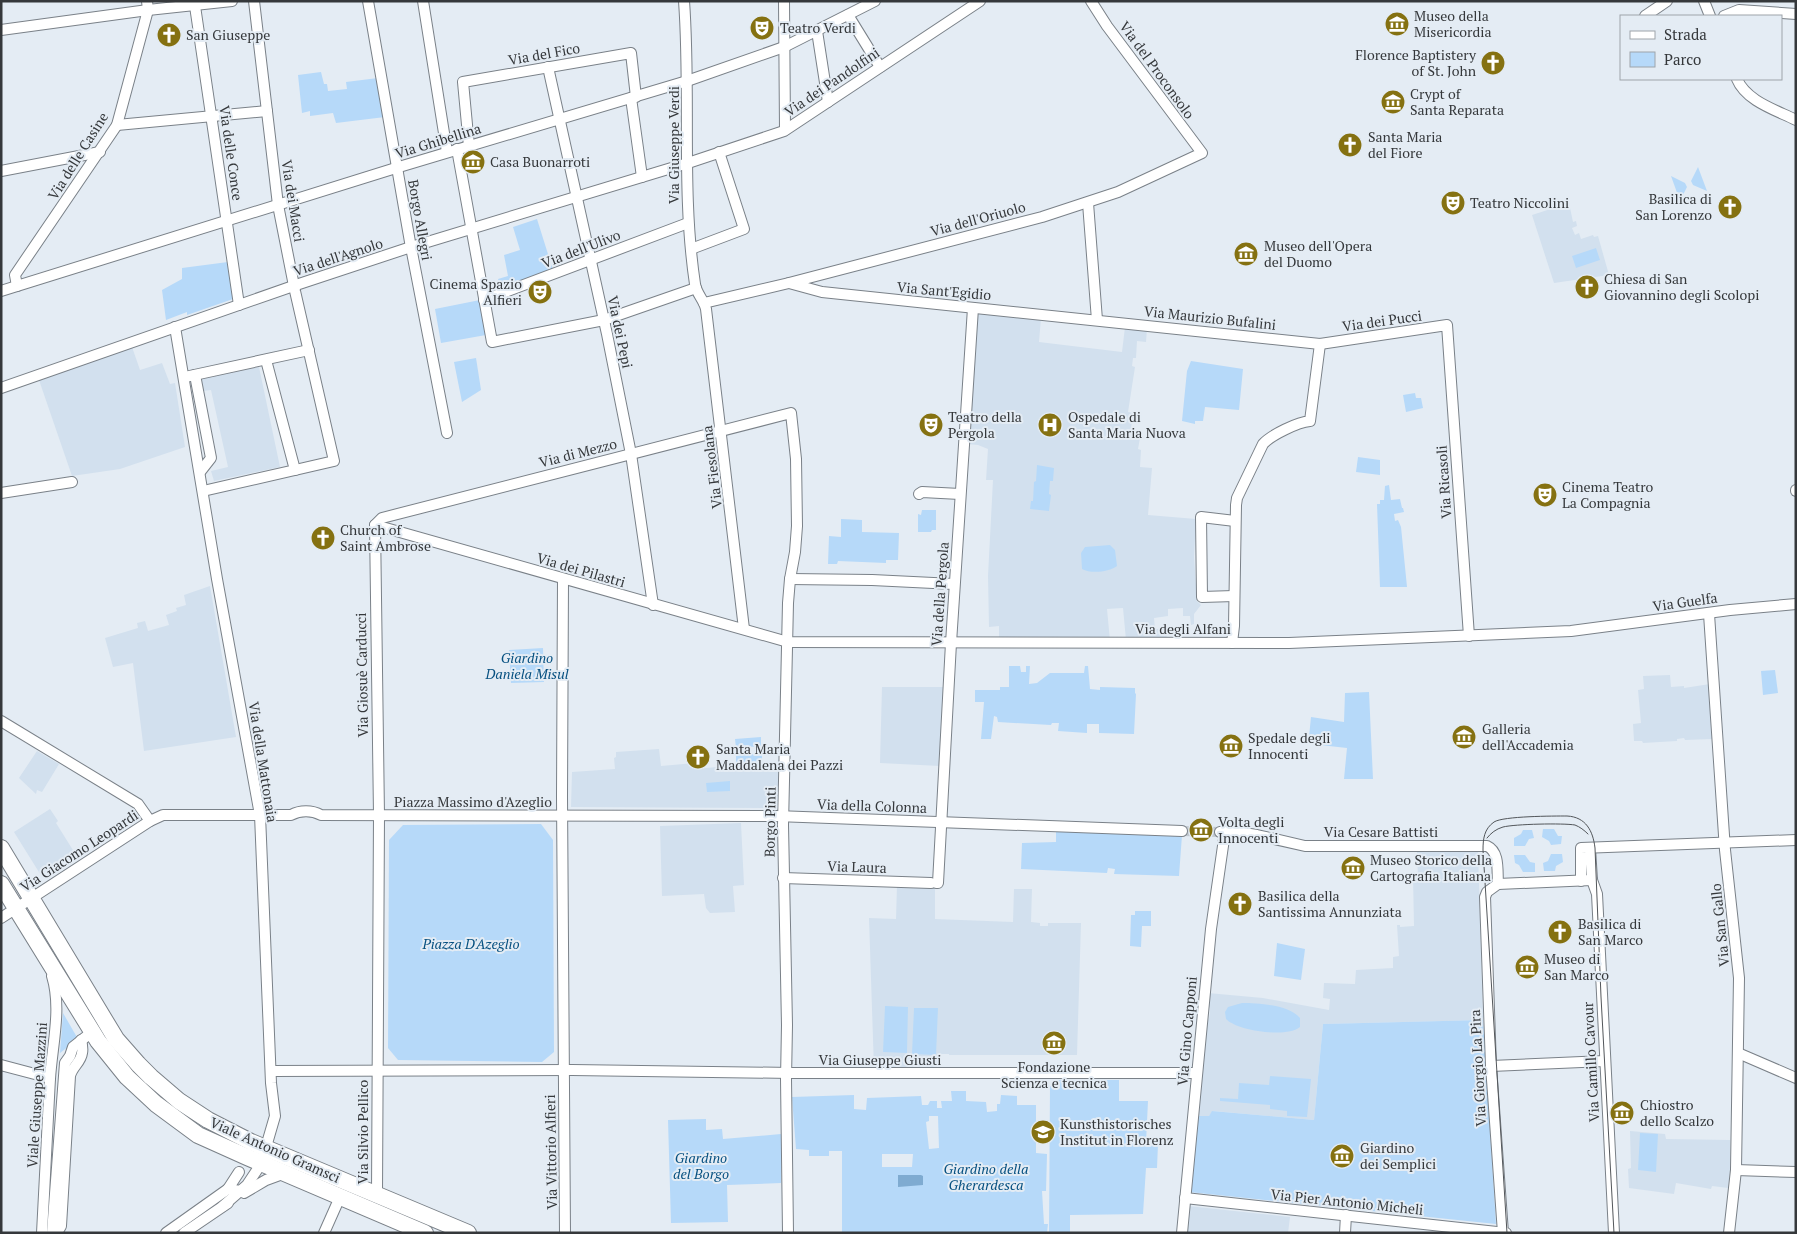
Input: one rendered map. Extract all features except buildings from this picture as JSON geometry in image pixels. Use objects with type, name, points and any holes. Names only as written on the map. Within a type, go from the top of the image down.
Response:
[{"type":"main road","name":"Viale Antonio Gramsci","points":[[1,848],[106,1023],[138,1064],[165,1090],[196,1113],[264,1156],[286,1173],[425,1233]]},
{"type":"main road","name":"Viale Antonio Gramsci","points":[[1,884],[48,960],[87,1036],[106,1053],[140,1090],[169,1115],[198,1135],[378,1194],[468,1233]]},
{"type":"street","points":[[1,30],[148,6],[195,6],[232,1]]},
{"type":"street","name":"Via dei Macci","points":[[254,1],[278,205],[294,286],[334,461],[295,470]]},
{"type":"street","name":"Borgo Allegri","points":[[368,1],[411,247],[447,433]]},
{"type":"street","points":[[423,1],[452,151],[472,229],[492,342],[604,320],[696,288],[704,303]]},
{"type":"street","name":"Via Giuseppe Verdi","points":[[684,1],[687,81],[688,223],[696,288]]},
{"type":"street","points":[[784,1],[785,130]]},
{"type":"street","name":"Via Ghibellina","points":[[1,291],[559,118],[687,81],[784,47],[876,1]]},
{"type":"street","name":"Via dei Pandolfini","points":[[688,163],[785,130],[980,1]]},
{"type":"street","name":"Via del Proconsolo","points":[[1091,1],[1107,26],[1202,153]]},
{"type":"street","points":[[1646,15],[1667,1]]},
{"type":"street","points":[[1704,1],[1710,15]]},
{"type":"street","name":"Via delle Casine","points":[[17,286],[16,275],[117,125],[148,6]]},
{"type":"street","name":"Via delle Conce","points":[[195,6],[239,305]]},
{"type":"street","points":[[1726,15],[1739,10],[1796,14]]},
{"type":"street","points":[[848,15],[880,67]]},
{"type":"street","points":[[817,31],[828,102]]},
{"type":"street","name":"Via del Fico","points":[[469,146],[463,82],[631,53],[634,97]]},
{"type":"street","name":"Via dei Pepi","points":[[548,67],[604,320],[631,454],[653,605]]},
{"type":"street","points":[[1738,82],[1754,98],[1796,120]]},
{"type":"street","points":[[634,97],[642,177]]},
{"type":"street","points":[[117,125],[267,111]]},
{"type":"street","points":[[1,171],[100,152]]},
{"type":"street","points":[[692,249],[744,229],[719,152]]},
{"type":"street","name":"Via dell'Oriuolo","points":[[704,303],[789,283],[1042,217],[1118,192],[1202,153]]},
{"type":"street","name":"Via dell'Agnolo","points":[[1,388],[411,247],[688,163]]},
{"type":"street","points":[[1088,203],[1097,320]]},
{"type":"street","name":"Via dell'Ulivo","points":[[484,300],[688,223]]},
{"type":"street","name":"Via Sant'Egidio","points":[[789,283],[819,292],[1097,320]]},
{"type":"street","name":"Via Fiesolana","points":[[704,303],[744,629]]},
{"type":"street","name":"Via della Pergola","points":[[935,883],[941,822],[950,643],[973,308]]},
{"type":"street","name":"Via Maurizio Bufalini","points":[[1097,320],[1320,344]]},
{"type":"street","name":"Via dei Pucci","points":[[1320,344],[1448,325]]},
{"type":"street","name":"Via Ricasoli","points":[[1448,325],[1468,636]]},
{"type":"street","name":"Via della Mattonaia","points":[[175,327],[190,376],[202,491],[260,815],[271,1082],[275,1116],[264,1156]]},
{"type":"street","points":[[1232,643],[1237,498],[1263,444],[1298,424],[1310,421],[1320,344]]},
{"type":"street","points":[[190,376],[309,350]]},
{"type":"street","points":[[202,491],[295,470],[266,360]]},
{"type":"street","name":"Via di Mezzo","points":[[374,530],[382,518],[791,413]]},
{"type":"street","name":"Borgo Pinti","points":[[788,1233],[783,817],[790,580],[797,526],[796,468],[791,413]]},
{"type":"street","points":[[1,493],[72,482]]},
{"type":"street","points":[[919,494],[922,492],[960,494]]},
{"type":"street","points":[[1234,596],[1202,597],[1202,517],[1235,521]]},
{"type":"street","name":"Via dei Pilastri","points":[[374,530],[563,579],[788,642]]},
{"type":"street","name":"Via Giosuè Carducci","points":[[374,530],[379,815]]},
{"type":"street","points":[[562,816],[563,579]]},
{"type":"street","points":[[790,580],[872,580],[954,584]]},
{"type":"street","name":"Via Guelfa","points":[[1578,630],[1796,604]]},
{"type":"street","name":"Via San Gallo","points":[[1709,614],[1724,843],[1739,978],[1736,1170],[1729,1233]]},
{"type":"street","name":"Via degli Alfani","points":[[788,642],[1289,644],[1578,630]]},
{"type":"street","points":[[1,721],[138,804],[154,819],[291,815],[297,812],[315,812],[321,815],[379,815]]},
{"type":"street","name":"Piazza Massimo d'Azeglio","points":[[377,1070],[379,815],[562,816],[563,1071]]},
{"type":"street","name":"Via della Colonna","points":[[562,816],[783,817],[1182,831]]},
{"type":"street","name":"Via Giacomo Leopardi","points":[[1,918],[154,819]]},
{"type":"street","name":"Via Cesare Battisti","points":[[1222,832],[1284,840],[1291,844],[1321,847],[1479,845],[1490,847],[1495,852],[1498,884]]},
{"type":"street","name":"Via Gino Capponi","points":[[1182,1233],[1222,832]]},
{"type":"street","points":[[1590,848],[1796,840]]},
{"type":"street","points":[[1498,884],[1592,880],[1590,848]]},
{"type":"street","points":[[1581,881],[1590,848]]},
{"type":"street","name":"Via Laura","points":[[783,878],[935,883]]},
{"type":"street","name":"Via Camillo Cavour","points":[[1592,880],[1597,890],[1614,1233]]},
{"type":"street","name":"Via Giorgio La Pira","points":[[1498,884],[1487,892],[1484,902],[1491,1066],[1504,1233]]},
{"type":"street","name":"Viale Giuseppe Mazzini","points":[[42,1233],[50,1078],[57,1007],[55,987],[48,960]]},
{"type":"street","points":[[58,1233],[61,1226],[70,1076],[73,1068],[80,1060],[87,1036]]},
{"type":"street","name":"Viale Giuseppe Mazzini","points":[[52,1233],[65,1063],[73,1047],[87,1036]]},
{"type":"street","points":[[1738,1053],[1796,1078]]},
{"type":"street","points":[[1491,1066],[1605,1061]]},
{"type":"street","points":[[1,1065],[50,1078]]},
{"type":"street","name":"Via Silvio Pellico","points":[[377,1070],[378,1194]]},
{"type":"street","points":[[271,1071],[563,1071]]},
{"type":"street","name":"Via Giuseppe Giusti","points":[[563,1071],[1197,1073]]},
{"type":"street","name":"Via Vittorio Alfieri","points":[[563,1071],[565,1233]]},
{"type":"street","points":[[223,1206],[255,1175],[264,1156]]},
{"type":"street","points":[[1736,1170],[1796,1172]]},
{"type":"street","points":[[166,1233],[228,1189],[239,1172]]},
{"type":"street","points":[[184,1233],[253,1187],[286,1173]]},
{"type":"street","points":[[228,1189],[240,1191]]},
{"type":"street","points":[[324,1233],[340,1196]]},
{"type":"street","name":"Via Pier Antonio Micheli","points":[[1185,1198],[1504,1233]]},
{"type":"street","points":[[1344,1233],[1346,1215]]},
{"type":"shaded area","points":[[1569,203],[1573,222],[1576,221],[1577,226],[1572,228],[1575,235],[1579,233],[1581,239],[1593,235],[1594,237],[1598,236],[1609,275],[1554,283],[1532,215]]},
{"type":"shaded area","name":"Ospedale di Santa Maria Nuova","points":[[976,312],[1041,318],[1039,342],[1122,352],[1125,327],[1147,329],[1146,342],[1137,341],[1136,358],[1133,358],[1132,366],[1135,367],[1128,412],[1133,413],[1130,437],[1140,438],[1138,449],[1141,450],[1140,467],[1152,468],[1148,515],[1196,519],[1194,557],[1196,600],[1201,605],[1194,614],[1194,624],[1191,625],[1190,616],[1183,616],[1183,608],[1168,609],[1168,616],[1154,618],[1155,629],[1166,629],[1167,640],[1126,640],[1123,608],[1107,609],[1110,641],[999,638],[999,626],[989,627],[988,576],[993,480],[986,480],[988,449],[978,445],[967,444]]},
{"type":"shaded area","points":[[132,347],[140,370],[162,363],[170,384],[175,383],[185,447],[120,469],[72,476],[39,380]]},
{"type":"shaded area","points":[[259,367],[280,467],[214,481],[211,471],[228,467],[211,390],[203,391],[201,379]]},
{"type":"shaded area","points":[[210,586],[236,737],[144,751],[133,663],[113,667],[105,638],[138,628],[137,623],[145,621],[148,631],[169,625],[166,615],[177,611],[176,608],[186,605],[184,595]]},
{"type":"shaded area","points":[[1670,675],[1671,687],[1684,686],[1684,688],[1710,684],[1712,739],[1685,740],[1684,738],[1677,739],[1677,741],[1643,743],[1642,741],[1634,741],[1633,724],[1641,723],[1638,690],[1644,689],[1643,676]]},
{"type":"shaded area","points":[[882,687],[943,687],[940,766],[880,763]]},
{"type":"shaded area","points":[[659,749],[661,766],[695,763],[695,769],[729,766],[729,771],[781,768],[780,808],[571,807],[572,772],[615,769],[614,758],[616,757],[616,752]]},
{"type":"shaded area","points":[[37,751],[59,764],[42,792],[37,790],[36,794],[19,778]]},
{"type":"shaded area","points":[[50,809],[58,821],[56,823],[76,855],[42,877],[14,832]]},
{"type":"shaded area","points":[[741,823],[744,885],[733,886],[735,912],[710,913],[706,908],[704,894],[662,896],[660,826]]},
{"type":"shaded area","points":[[1478,850],[1483,1020],[1323,1024],[1314,1120],[1213,1111],[1209,1116],[1197,1116],[1205,1023],[1209,1019],[1210,1012],[1207,1002],[1208,993],[1263,998],[1329,1010],[1330,999],[1323,998],[1324,983],[1355,984],[1356,970],[1393,968],[1393,957],[1399,956],[1397,925],[1400,925],[1400,927],[1414,926],[1413,877],[1418,877],[1417,852]]},
{"type":"shaded area","points":[[897,885],[935,886],[935,919],[1013,922],[1014,889],[1032,889],[1031,922],[1040,923],[1040,926],[1048,926],[1048,923],[1081,923],[1077,1055],[938,1054],[937,1068],[874,1069],[869,918],[896,919]]},
{"type":"shaded area","points":[[1630,1131],[1665,1134],[1666,1139],[1730,1140],[1728,1188],[1712,1186],[1711,1189],[1676,1183],[1674,1194],[1629,1188],[1628,1169],[1631,1168]]},
{"type":"shaded area","points":[[898,1175],[921,1175],[923,1176],[923,1185],[898,1187]]},
{"type":"shaded area","points":[[1188,1206],[1290,1217],[1288,1233],[1186,1233]]},
{"type":"green space","points":[[321,72],[328,91],[347,89],[346,82],[378,78],[385,117],[336,123],[333,113],[310,116],[310,111],[302,113],[298,75]]},
{"type":"green space","points":[[1698,167],[1707,191],[1693,185],[1691,181]]},
{"type":"green space","points":[[1671,176],[1685,183],[1687,187],[1680,201]]},
{"type":"green space","points":[[537,219],[553,270],[489,295],[486,282],[494,280],[495,283],[499,282],[498,279],[508,276],[504,255],[520,250],[513,227]]},
{"type":"green space","points":[[1596,248],[1600,260],[1576,268],[1572,256]]},
{"type":"green space","points":[[228,262],[233,299],[187,315],[187,312],[166,320],[162,290],[182,279],[182,268]]},
{"type":"green space","points":[[480,300],[486,335],[441,343],[435,309]]},
{"type":"green space","points":[[476,358],[481,390],[462,402],[454,362]]},
{"type":"green space","points":[[1191,361],[1243,369],[1239,410],[1205,407],[1203,421],[1195,421],[1195,424],[1182,421],[1187,371]]},
{"type":"green space","points":[[1415,393],[1416,398],[1421,398],[1423,408],[1406,412],[1403,395]]},
{"type":"green space","points":[[1358,457],[1380,460],[1380,475],[1356,472]]},
{"type":"green space","points":[[1037,465],[1054,468],[1053,481],[1050,481],[1049,511],[1030,509],[1031,501],[1033,501]]},
{"type":"green space","points":[[1389,485],[1391,500],[1400,499],[1404,512],[1394,514],[1395,521],[1398,520],[1401,527],[1407,587],[1380,587],[1377,504],[1380,504],[1380,500],[1384,500],[1385,486]]},
{"type":"green space","points":[[922,510],[936,510],[936,530],[918,532],[918,514],[921,515]]},
{"type":"green space","points":[[841,519],[862,520],[862,532],[899,533],[898,560],[886,560],[886,563],[838,561],[837,564],[828,564],[829,536],[841,537]]},
{"type":"green space","points":[[1110,545],[1115,550],[1117,566],[1100,572],[1082,569],[1081,553],[1085,547]]},
{"type":"green space","name":"Giardino Daniela Misul","points":[[543,648],[544,682],[511,683],[509,650]]},
{"type":"green space","points":[[1009,666],[1020,666],[1021,672],[1026,672],[1026,666],[1030,666],[1029,684],[1037,683],[1050,673],[1084,673],[1085,666],[1088,666],[1090,689],[1100,690],[1100,687],[1135,688],[1134,734],[1099,733],[1099,724],[1087,724],[1087,733],[1058,731],[1059,723],[1052,723],[1051,725],[998,722],[997,717],[994,716],[991,739],[981,739],[984,702],[975,702],[975,690],[1000,690],[1000,687],[1009,687]]},
{"type":"green space","points":[[1775,670],[1778,693],[1763,695],[1761,671]]},
{"type":"green space","points":[[1369,692],[1373,779],[1344,779],[1347,748],[1320,745],[1321,738],[1309,737],[1311,717],[1344,722],[1345,693]]},
{"type":"green space","points":[[761,737],[761,746],[736,748],[735,739]]},
{"type":"green space","points":[[762,753],[762,762],[736,764],[736,755]]},
{"type":"green space","points":[[730,781],[730,791],[707,792],[706,783]]},
{"type":"green space","name":"Piazza D'Azeglio","points":[[541,824],[553,840],[554,1052],[542,1062],[398,1060],[388,1048],[389,840],[403,825]]},
{"type":"green space","points":[[1543,829],[1554,829],[1558,836],[1562,836],[1561,844],[1551,845],[1549,841],[1542,837]]},
{"type":"green space","points":[[1523,830],[1532,830],[1534,838],[1529,839],[1525,846],[1514,846],[1514,838],[1521,834]]},
{"type":"green space","points":[[1056,831],[1182,835],[1179,876],[1114,874],[1115,869],[1108,868],[1107,873],[1021,869],[1022,843],[1056,842]]},
{"type":"green space","points":[[1551,854],[1562,854],[1563,862],[1556,866],[1555,871],[1544,871],[1543,863],[1548,861]]},
{"type":"green space","points":[[1514,855],[1525,855],[1530,862],[1535,863],[1535,872],[1523,872],[1519,865],[1515,863]]},
{"type":"green space","points":[[1135,911],[1151,911],[1151,926],[1142,926],[1141,947],[1130,946],[1131,915],[1135,915]]},
{"type":"green space","points":[[1277,943],[1305,949],[1301,980],[1274,976]]},
{"type":"green space","points":[[1242,1003],[1264,1004],[1289,1010],[1300,1018],[1300,1027],[1284,1032],[1262,1032],[1240,1027],[1226,1019],[1225,1012],[1228,1007]]},
{"type":"green space","points":[[885,1006],[908,1007],[907,1053],[883,1052]]},
{"type":"green space","points":[[914,1008],[938,1008],[936,1055],[912,1054]]},
{"type":"green space","points":[[63,1013],[78,1039],[60,1053]]},
{"type":"green space","name":"Giardino dei Semplici","points":[[1483,1020],[1496,1224],[1189,1192],[1197,1116],[1209,1116],[1212,1111],[1314,1120],[1323,1024]]},
{"type":"green space","points":[[1270,1076],[1311,1079],[1307,1117],[1287,1116],[1287,1111],[1270,1109],[1270,1105],[1220,1101],[1220,1098],[1238,1099],[1239,1083],[1269,1085]]},
{"type":"green space","points":[[1057,1080],[1119,1080],[1119,1101],[1148,1101],[1146,1143],[1158,1144],[1157,1168],[1146,1168],[1143,1214],[1070,1215],[1070,1233],[1049,1233],[1050,1086],[1057,1085]]},
{"type":"green space","name":"Giardino della Gherardesca","points":[[951,1091],[966,1091],[966,1101],[986,1102],[987,1112],[997,1111],[997,1104],[1000,1104],[1001,1095],[1017,1096],[1017,1105],[1036,1105],[1036,1153],[1047,1154],[1046,1191],[1042,1191],[1044,1224],[1048,1224],[1047,1233],[842,1233],[842,1151],[829,1151],[829,1156],[809,1156],[809,1150],[796,1149],[792,1097],[854,1095],[854,1109],[866,1110],[867,1098],[921,1096],[922,1105],[928,1105],[930,1101],[937,1101],[937,1108],[942,1108],[941,1101],[952,1101]],"holes":[[[929,1116],[938,1116],[939,1148],[929,1149],[926,1122],[929,1121]],[[882,1154],[913,1154],[912,1167],[882,1167]]]},
{"type":"green space","name":"Giardino del Borgo","points":[[706,1119],[706,1130],[722,1129],[723,1139],[781,1134],[781,1183],[727,1185],[728,1222],[671,1223],[668,1120]]},
{"type":"green space","points":[[1640,1133],[1658,1134],[1656,1172],[1638,1170]]},
{"type":"tunnel","points":[[1182,831],[1219,832]]},
{"type":"tram line","points":[[1507,1233],[1483,850],[1484,838],[1488,828],[1499,820],[1567,816],[1584,822],[1590,831],[1595,848],[1614,1233]]},
{"type":"tram line","points":[[1487,838],[1494,831],[1503,827],[1528,825],[1575,825],[1588,834]]},
{"type":"place","name":"Museo della Misericordia","points":[[1397,24]]},
{"type":"place","name":"Teatro Verdi","points":[[762,28]]},
{"type":"place","name":"San Giuseppe","points":[[169,35]]},
{"type":"place","name":"Florence Baptistery of St. John","points":[[1493,63]]},
{"type":"place","name":"Crypt of Santa Reparata","points":[[1393,102]]},
{"type":"place","name":"Santa Maria del Fiore","points":[[1350,145]]},
{"type":"place","name":"Casa Buonarroti","points":[[473,162]]},
{"type":"place","name":"Teatro Niccolini","points":[[1453,203]]},
{"type":"place","name":"Basilica di San Lorenzo","points":[[1730,207]]},
{"type":"place","name":"Museo dell'Opera del Duomo","points":[[1246,254]]},
{"type":"place","name":"Chiesa di San Giovannino degli Scolopi","points":[[1587,287]]},
{"type":"place","name":"Cinema Spazio Alfieri","points":[[540,292]]},
{"type":"place","name":"Teatro della Pergola","points":[[931,425]]},
{"type":"place","name":"Ospedale di Santa Maria Nuova","points":[[1050,425]]},
{"type":"place","name":"Cinema Teatro La Compagnia","points":[[1545,495]]},
{"type":"place","name":"Church of Saint Ambrose","points":[[323,538]]},
{"type":"place","name":"Galleria dell'Accademia","points":[[1464,737]]},
{"type":"place","name":"Spedale degli Innocenti","points":[[1231,746]]},
{"type":"place","name":"Santa Maria Maddalena dei Pazzi","points":[[698,757]]},
{"type":"place","name":"Volta degli Innocenti","points":[[1201,830]]},
{"type":"place","name":"Museo Storico della Cartografia Italiana","points":[[1353,868]]},
{"type":"place","name":"Basilica della Santissima Annunziata","points":[[1240,904]]},
{"type":"place","name":"Basilica di San Marco","points":[[1560,932]]},
{"type":"place","name":"Museo di San Marco","points":[[1527,967]]},
{"type":"place","name":"Fondazione Scienza e tecnica","points":[[1054,1043]]},
{"type":"place","name":"Chiostro dello Scalzo","points":[[1622,1113]]},
{"type":"place","name":"Kunsthistorisches Institut in Florenz","points":[[1043,1132]]},
{"type":"place","name":"Giardino dei Semplici","points":[[1342,1156]]}]
